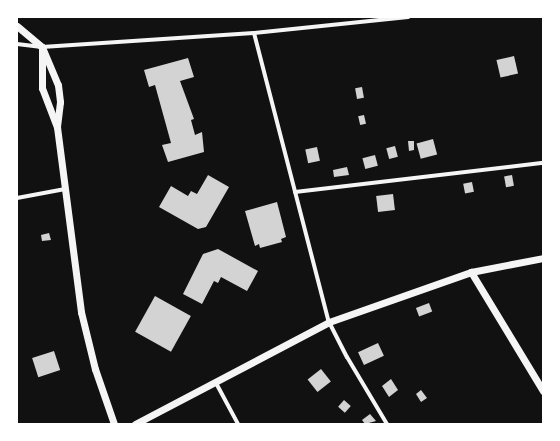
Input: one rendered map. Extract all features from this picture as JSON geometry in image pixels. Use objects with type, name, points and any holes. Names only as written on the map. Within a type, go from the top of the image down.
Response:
[{"type":"street","points":[[17,44],[42,47],[254,33],[408,17]]},
{"type":"street","points":[[17,26],[42,47],[58,85],[60,102],[57,128]]},
{"type":"street","points":[[254,33],[329,322],[350,364],[387,424]]},
{"type":"street","points":[[42,47],[42,88],[57,128],[83,319],[95,369],[114,424]]},
{"type":"street","points":[[295,192],[543,163]]},
{"type":"street","points":[[17,198],[65,189]]},
{"type":"street","points":[[135,424],[216,383],[329,322],[471,272],[543,258]]},
{"type":"street","points":[[471,272],[543,391]]},
{"type":"street","points":[[216,383],[238,424]]},
{"type":"building","points":[[514,56],[518,74],[501,78],[496,60]]},
{"type":"building","points":[[188,58],[194,77],[180,81],[194,119],[191,120],[195,135],[202,132],[204,152],[168,162],[162,145],[171,143],[155,85],[149,87],[144,70]]},
{"type":"building","points":[[362,87],[364,98],[357,99],[355,88]]},
{"type":"building","points":[[364,115],[366,124],[360,125],[358,116]]},
{"type":"building","points":[[433,139],[437,154],[421,159],[417,143]]},
{"type":"building","points":[[408,141],[414,141],[414,150],[409,151]]},
{"type":"building","points":[[395,146],[398,157],[389,159],[386,148]]},
{"type":"building","points":[[317,147],[320,161],[308,163],[305,149]]},
{"type":"building","points":[[375,155],[378,166],[365,169],[362,158]]},
{"type":"building","points":[[347,167],[349,175],[334,177],[333,170]]},
{"type":"building","points":[[208,175],[229,187],[206,227],[198,229],[159,207],[171,186],[188,196],[191,191],[197,194]]},
{"type":"building","points":[[512,175],[514,186],[506,187],[504,176]]},
{"type":"building","points":[[472,182],[474,192],[465,194],[463,184]]},
{"type":"building","points":[[393,194],[395,210],[378,212],[376,196]]},
{"type":"building","points":[[277,202],[286,237],[281,239],[282,242],[260,248],[259,244],[255,246],[245,211]]},
{"type":"building","points":[[49,233],[51,240],[42,241],[41,235]]},
{"type":"building","points":[[218,249],[258,271],[247,291],[221,277],[218,283],[214,281],[202,304],[183,294],[203,254]]},
{"type":"building","points":[[155,296],[191,316],[171,352],[135,332]]},
{"type":"building","points":[[429,303],[432,311],[419,316],[416,308]]},
{"type":"building","points":[[378,343],[384,356],[364,365],[358,352]]},
{"type":"building","points":[[54,351],[60,370],[38,377],[32,358]]},
{"type":"building","points":[[321,369],[331,382],[317,392],[308,379]]},
{"type":"building","points":[[391,379],[398,390],[389,397],[382,386]]},
{"type":"building","points":[[421,390],[427,398],[421,402],[416,394]]},
{"type":"building","points":[[344,400],[351,406],[345,413],[338,407]]},
{"type":"building","points":[[370,414],[376,421],[365,424],[362,420]]}]
